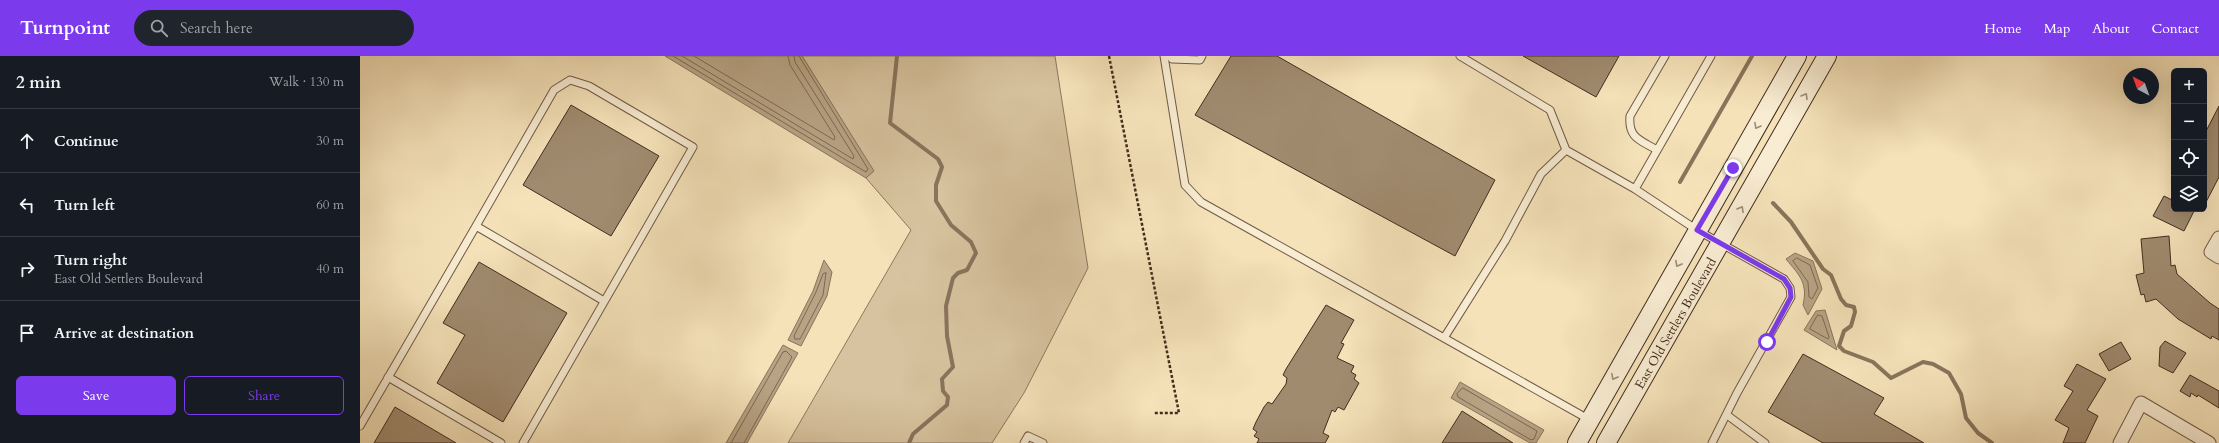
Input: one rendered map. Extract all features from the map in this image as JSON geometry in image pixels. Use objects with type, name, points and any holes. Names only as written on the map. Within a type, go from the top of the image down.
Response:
[{"type":"main road","name":"East Old Settlers Boulevard","points":[[1577,443],[1797,56]]},
{"type":"main road","name":"East Old Settlers Boulevard","points":[[1606,443],[1827,56]]},
{"type":"street","points":[[2219,238],[2211,252],[2219,257]]},
{"type":"street","points":[[2120,443],[2141,402],[2209,443]]},
{"type":"lane","points":[[1164,56],[1185,185],[1201,202],[1590,421]]},
{"type":"lane","points":[[1170,56],[1172,59],[1200,60],[1202,56]]},
{"type":"lane","points":[[1460,56],[1550,110],[1566,150],[1635,189],[1697,230],[1721,242],[1784,279],[1790,288],[1791,297],[1737,393],[1712,443]]},
{"type":"lane","points":[[1657,150],[1634,136],[1629,127],[1630,116],[1665,56]]},
{"type":"lane","points":[[1635,189],[1712,56]]},
{"type":"lane","points":[[360,426],[554,90],[570,80],[596,89],[693,147],[523,443]]},
{"type":"lane","points":[[1444,338],[1505,241],[1541,174],[1566,150]]},
{"type":"lane","points":[[476,226],[604,301]]},
{"type":"lane","points":[[388,377],[501,443]]},
{"type":"lane","points":[[1727,415],[1765,443]]},
{"type":"lane","points":[[1024,443],[1028,436],[1043,443]]},
{"type":"path","points":[[1109,56],[1179,413],[1153,413]]},
{"type":"shaded area","points":[[802,56],[1055,56],[1088,268],[1024,393],[992,443],[788,443],[911,230],[866,178],[873,171]]},
{"type":"water","points":[[665,56],[802,56],[874,171],[866,178]]},
{"type":"water","points":[[1795,253],[1813,261],[1822,289],[1808,315],[1803,305],[1804,285],[1799,275],[1786,259]]},
{"type":"water","points":[[824,260],[832,272],[827,296],[801,346],[788,340],[813,291]]},
{"type":"water","points":[[1825,310],[1837,350],[1804,330],[1816,311]]},
{"type":"water","points":[[783,345],[798,353],[747,443],[726,443]]},
{"type":"water","points":[[1460,382],[1544,430],[1536,443],[1530,443],[1451,398]]},
{"type":"building","points":[[1231,56],[1277,56],[1495,180],[1455,256],[1195,115]]},
{"type":"building","points":[[1523,56],[1619,56],[1596,97]]},
{"type":"building","points":[[571,105],[659,156],[611,236],[523,185]]},
{"type":"building","points":[[2219,106],[2219,177],[2207,200],[2207,140],[2207,129]]},
{"type":"building","points":[[2164,196],[2171,200],[2171,212],[2194,212],[2184,231],[2153,216]]},
{"type":"building","points":[[2169,236],[2171,266],[2175,265],[2177,274],[2219,309],[2219,340],[2212,336],[2211,339],[2178,319],[2156,299],[2146,302],[2144,294],[2141,295],[2136,275],[2144,273],[2141,239]]},
{"type":"building","points":[[479,262],[567,313],[503,422],[437,383],[465,335],[443,323]]},
{"type":"building","points":[[1326,305],[1354,320],[1341,343],[1344,344],[1337,358],[1354,366],[1351,372],[1356,375],[1354,379],[1359,383],[1344,410],[1338,407],[1335,412],[1332,410],[1323,433],[1329,436],[1325,443],[1257,443],[1259,439],[1254,436],[1257,432],[1253,429],[1256,422],[1264,407],[1268,402],[1272,404],[1286,384],[1287,378],[1283,375],[1286,369]]},
{"type":"building","points":[[2165,341],[2186,353],[2173,373],[2159,366],[2160,347]]},
{"type":"building","points":[[2121,342],[2131,359],[2109,371],[2099,354]]},
{"type":"building","points":[[1803,354],[1884,398],[1874,414],[1924,443],[1823,443],[1768,412]]},
{"type":"building","points":[[2077,364],[2106,379],[2087,410],[2098,416],[2085,443],[2063,443],[2069,428],[2055,420],[2073,391],[2064,386]]},
{"type":"building","points":[[2190,375],[2219,391],[2219,408],[2198,395],[2197,397],[2191,393],[2190,397],[2180,391]]},
{"type":"building","points":[[395,407],[456,443],[374,443]]},
{"type":"building","points":[[1462,411],[1513,443],[1442,443]]},
{"type":"waterway","points":[[897,56],[890,123],[938,159],[942,167],[936,185],[936,201],[951,225],[971,242],[976,253],[967,270],[958,273],[953,278],[946,306],[947,336],[953,367],[942,379],[943,391],[948,397],[947,405],[913,434],[909,443]]},
{"type":"waterway","points":[[1680,182],[1752,56]]},
{"type":"waterway","points":[[1773,203],[1791,222],[1823,269],[1831,275],[1841,299],[1846,305],[1854,307],[1855,312],[1851,326],[1844,331],[1839,346],[1844,351],[1873,362],[1891,378],[1923,362],[1933,364],[1949,373],[1961,394],[1966,418],[1978,433],[1992,443]]},
{"type":"route","points":[[1733,168],[1697,230],[1752,259],[1784,279],[1790,288],[1791,297],[1767,342]]}]
